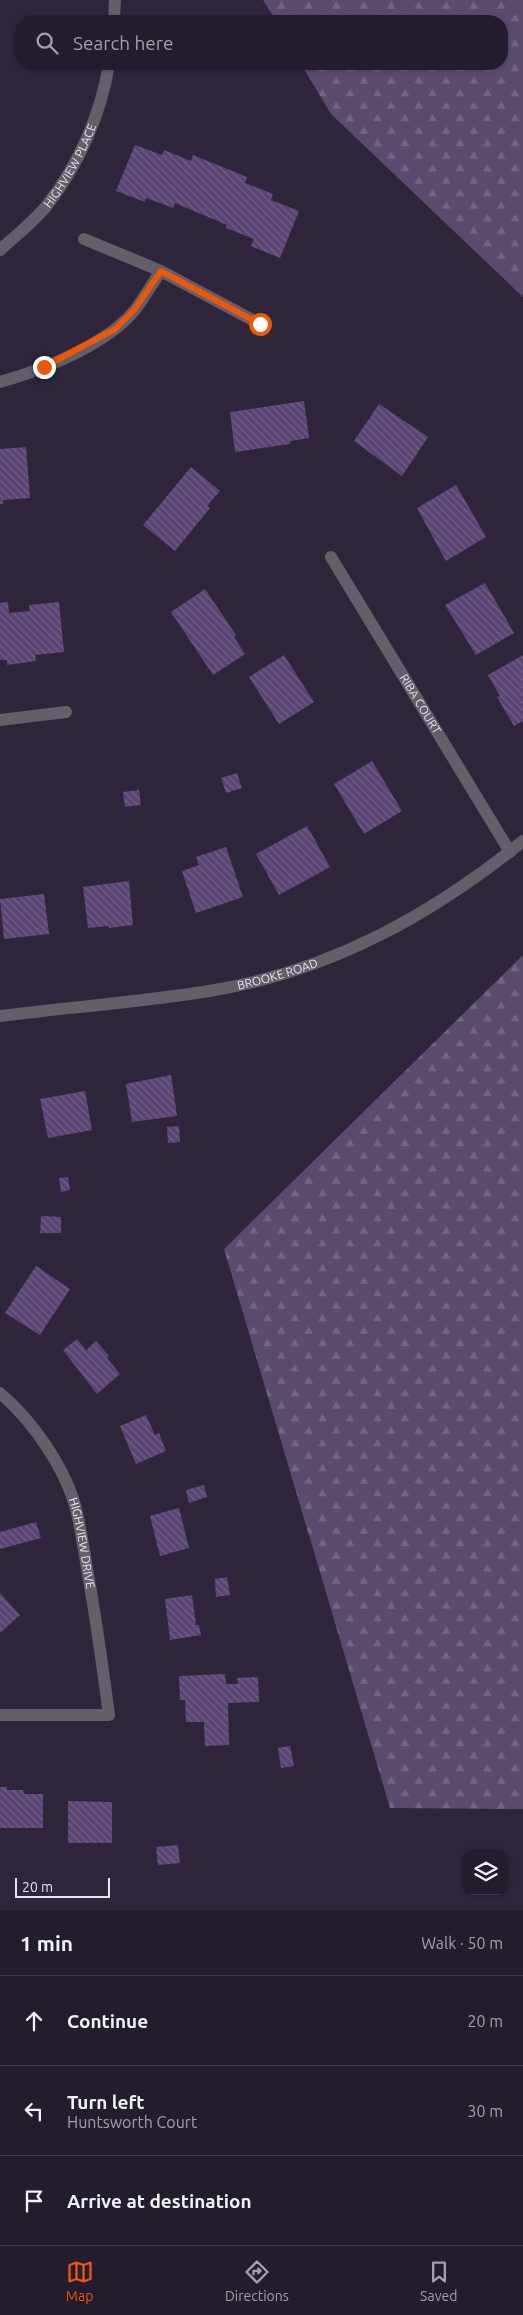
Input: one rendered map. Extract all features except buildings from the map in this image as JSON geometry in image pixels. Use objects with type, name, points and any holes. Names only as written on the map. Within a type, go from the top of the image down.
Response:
[{"type":"street","points":[[114,15],[115,0]]},
{"type":"street","name":"HIGHVIEW PLACE","points":[[0,250],[47,206],[64,180],[82,149],[96,117],[108,70]]},
{"type":"street","points":[[84,239],[161,271],[260,324]]},
{"type":"street","points":[[0,382],[44,367],[115,329],[134,310],[161,271]]},
{"type":"street","name":"RIBA COURT","points":[[330,557],[510,852]]},
{"type":"street","points":[[0,720],[66,712]]},
{"type":"street","name":"BROOKE ROAD","points":[[0,1016],[216,990],[274,975],[349,950],[392,930],[437,904],[486,872],[523,841]]},
{"type":"street","name":"HIGHVIEW DRIVE","points":[[0,1393],[32,1426],[64,1480],[76,1511],[97,1623],[109,1715],[0,1715]]},
{"type":"green space","points":[[263,0],[523,0],[523,297],[331,114],[305,70],[508,70],[508,15],[272,15]]},
{"type":"green space","points":[[523,955],[523,1809],[390,1808],[224,1249]]},
{"type":"route","points":[[44,367],[115,329],[134,310],[161,271],[260,324]]}]
